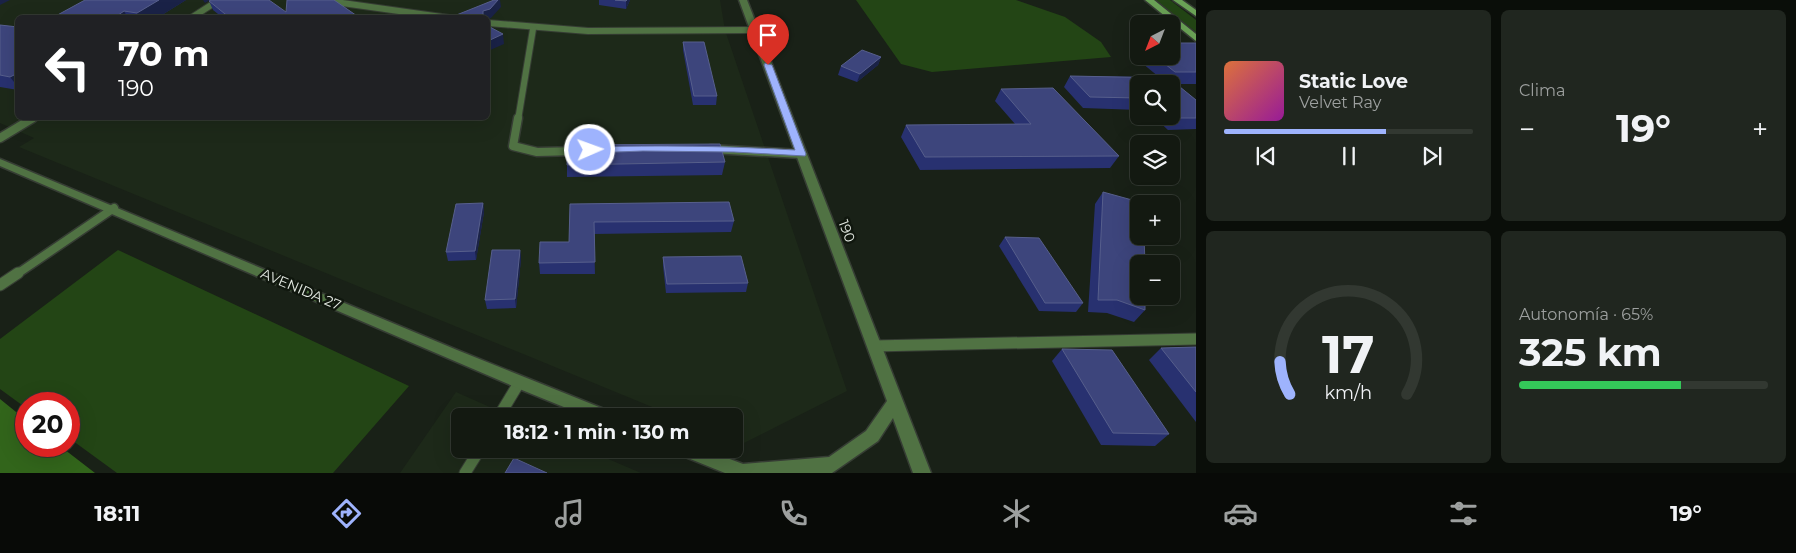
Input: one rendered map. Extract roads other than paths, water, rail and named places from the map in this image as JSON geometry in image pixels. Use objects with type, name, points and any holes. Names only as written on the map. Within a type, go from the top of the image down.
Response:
[{"type":"main road","points":[[1149,0],[1196,38]]},
{"type":"main road","points":[[1177,0],[1196,14]]},
{"type":"street","name":"190","points":[[743,0],[922,473]]},
{"type":"street","name":"AVENIDA 27","points":[[0,162],[114,208],[519,383],[583,408]]},
{"type":"street","points":[[706,458],[744,473],[832,465],[872,436],[895,402]]},
{"type":"lane","points":[[196,15],[219,0]]},
{"type":"lane","points":[[321,0],[428,15]]},
{"type":"lane","points":[[490,23],[534,29],[754,30]]},
{"type":"lane","points":[[534,29],[513,146],[522,150],[536,152],[584,150]]},
{"type":"lane","points":[[0,138],[31,120]]},
{"type":"lane","points":[[706,149],[801,154]]},
{"type":"lane","points":[[0,285],[114,208]]},
{"type":"lane","points":[[874,346],[1196,339]]},
{"type":"lane","points":[[504,408],[519,383]]},
{"type":"lane","points":[[465,473],[474,458]]}]
